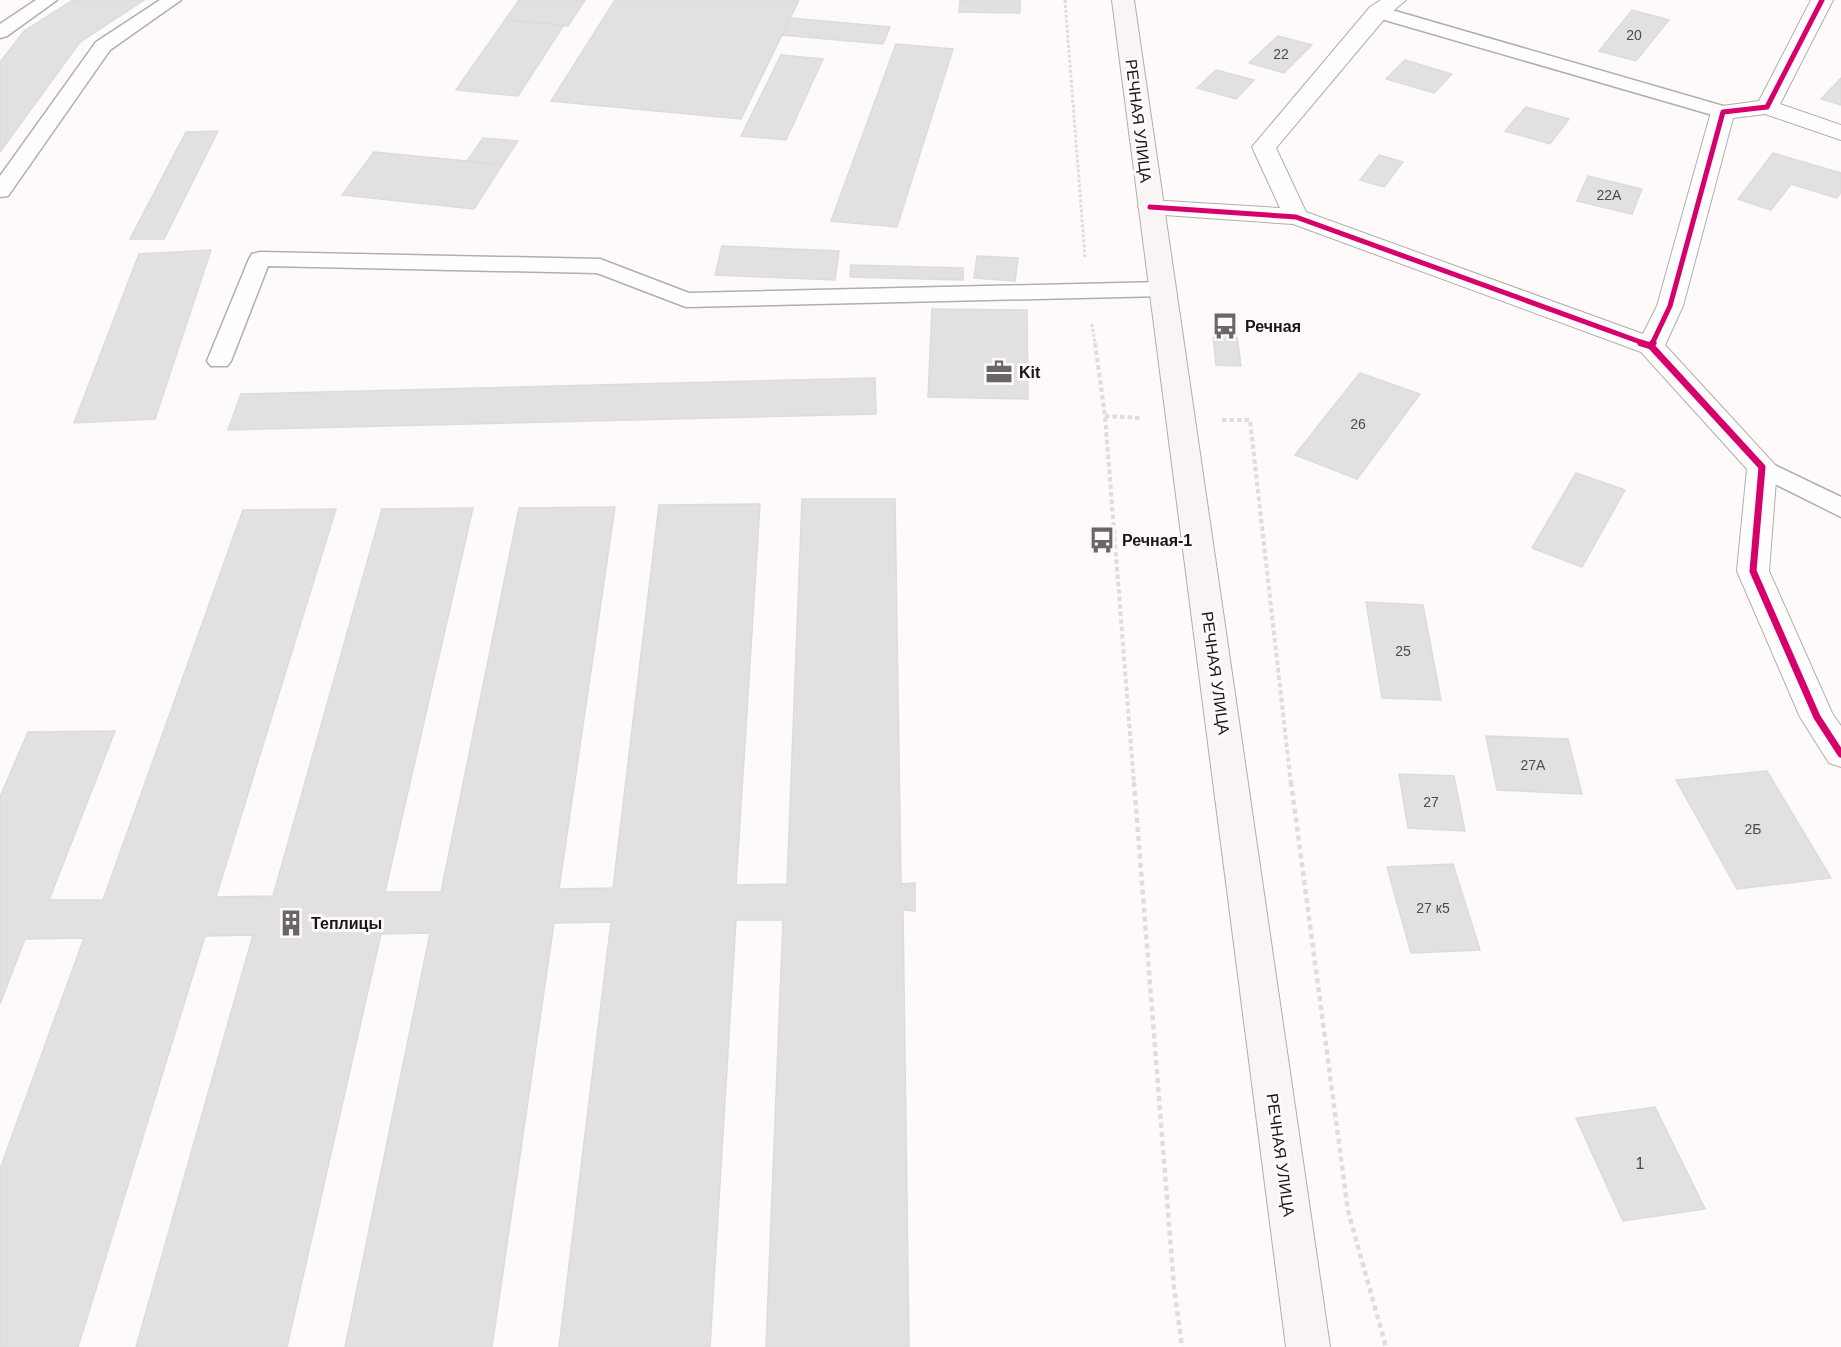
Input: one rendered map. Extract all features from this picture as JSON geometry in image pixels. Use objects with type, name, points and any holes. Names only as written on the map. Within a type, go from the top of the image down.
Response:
[{"type":"main road","name":"РЕЧНАЯ УЛИЦА","points":[[1123,0],[1308,1347]]},
{"type":"street","points":[[1767,107],[1822,0]]},
{"type":"street","points":[[1296,217],[1264,147],[1386,6]]},
{"type":"street","points":[[1651,346],[1670,306],[1723,112],[1767,107],[1841,133]]},
{"type":"street","points":[[1150,207],[1296,217],[1651,346],[1762,467],[1753,571],[1817,717],[1841,754]]},
{"type":"lane","points":[[0,32],[48,0]]},
{"type":"lane","points":[[0,191],[103,46],[172,0]]},
{"type":"lane","points":[[1386,6],[1723,112]]},
{"type":"lane","points":[[219,361],[260,259],[600,266],[686,300],[1163,289]]},
{"type":"lane","points":[[1762,467],[1841,508]]},
{"type":"path","points":[[1065,0],[1087,291],[1105,416],[1174,1287],[1182,1347]]},
{"type":"path","points":[[1250,420],[1295,821],[1348,1211],[1386,1347]]},
{"type":"building","points":[[73,0],[144,0],[80,42],[0,152],[0,62],[24,31]]},
{"type":"building","points":[[519,0],[585,0],[568,26],[505,20]]},
{"type":"building","points":[[615,0],[799,0],[741,119],[551,101]]},
{"type":"building","points":[[960,0],[1020,0],[1020,13],[959,12]]},
{"type":"building","points":[[1632,10],[1669,20],[1636,61],[1599,51]]},
{"type":"building","points":[[790,18],[890,27],[883,44],[782,35]]},
{"type":"building","points":[[505,20],[564,25],[518,96],[456,90]]},
{"type":"building","points":[[1278,36],[1312,45],[1284,73],[1249,63]]},
{"type":"building","points":[[896,44],[953,49],[897,227],[831,221]]},
{"type":"building","points":[[781,55],[823,59],[786,140],[741,136]]},
{"type":"building","points":[[1405,60],[1452,74],[1434,93],[1386,79]]},
{"type":"building","points":[[1216,70],[1254,80],[1236,99],[1197,88]]},
{"type":"building","points":[[1841,78],[1841,105],[1821,99]]},
{"type":"building","points":[[1526,107],[1569,119],[1550,144],[1505,131]]},
{"type":"building","points":[[218,131],[164,239],[130,239],[186,132]]},
{"type":"building","points":[[483,138],[518,141],[502,165],[467,161]]},
{"type":"building","points":[[374,152],[502,165],[474,209],[342,195]]},
{"type":"building","points":[[1773,153],[1841,173],[1841,192],[1837,198],[1791,184],[1771,210],[1738,199]]},
{"type":"building","points":[[1379,155],[1403,162],[1384,187],[1360,180]]},
{"type":"building","points":[[1588,176],[1642,189],[1632,214],[1577,201]]},
{"type":"building","points":[[722,246],[839,251],[835,280],[715,275]]},
{"type":"building","points":[[211,250],[155,419],[74,423],[139,254]]},
{"type":"building","points":[[977,256],[1018,258],[1015,281],[974,278]]},
{"type":"building","points":[[851,265],[963,268],[963,280],[850,277]]},
{"type":"building","points":[[932,309],[1027,310],[1028,399],[928,397]]},
{"type":"building","points":[[1213,335],[1237,336],[1241,366],[1216,365]]},
{"type":"building","points":[[1360,373],[1420,394],[1357,479],[1295,455]]},
{"type":"building","points":[[875,378],[876,414],[228,430],[241,394]]},
{"type":"building","points":[[1576,473],[1625,490],[1582,567],[1532,548]]},
{"type":"building","name":"Теплицы","points":[[802,499],[895,499],[901,884],[915,883],[915,911],[903,910],[909,1347],[766,1347],[783,920],[736,920],[710,1347],[559,1347],[611,922],[554,923],[492,1347],[345,1347],[430,933],[381,934],[287,1347],[136,1347],[253,935],[205,936],[78,1347],[0,1347],[0,1169],[84,938],[25,939],[0,1004],[0,797],[28,732],[115,731],[49,900],[103,900],[243,510],[336,509],[216,897],[273,896],[382,509],[473,508],[385,892],[441,892],[519,508],[615,507],[559,889],[613,888],[659,505],[760,504],[736,885],[787,884]]},
{"type":"building","points":[[1366,602],[1423,605],[1441,700],[1382,698]]},
{"type":"building","points":[[1486,736],[1568,739],[1582,794],[1497,790]]},
{"type":"building","points":[[1767,771],[1831,878],[1737,889],[1676,780]]},
{"type":"building","points":[[1399,774],[1454,776],[1465,831],[1408,828]]},
{"type":"building","points":[[1453,864],[1480,950],[1411,953],[1387,867]]},
{"type":"building","points":[[1655,1107],[1705,1209],[1623,1221],[1576,1118]]},
{"type":"cycle path","points":[[1822,0],[1767,107],[1723,112],[1670,306],[1651,346],[1762,467],[1753,571],[1817,717],[1841,754]]},
{"type":"cycle path","points":[[1150,207],[1296,217],[1651,346]]},
{"type":"place","name":"Речная","points":[[1225,326]]},
{"type":"place","name":"Kit","points":[[999,372]]},
{"type":"place","name":"Речная-1","points":[[1102,540]]},
{"type":"place","name":"Теплицы","points":[[291,923]]}]
